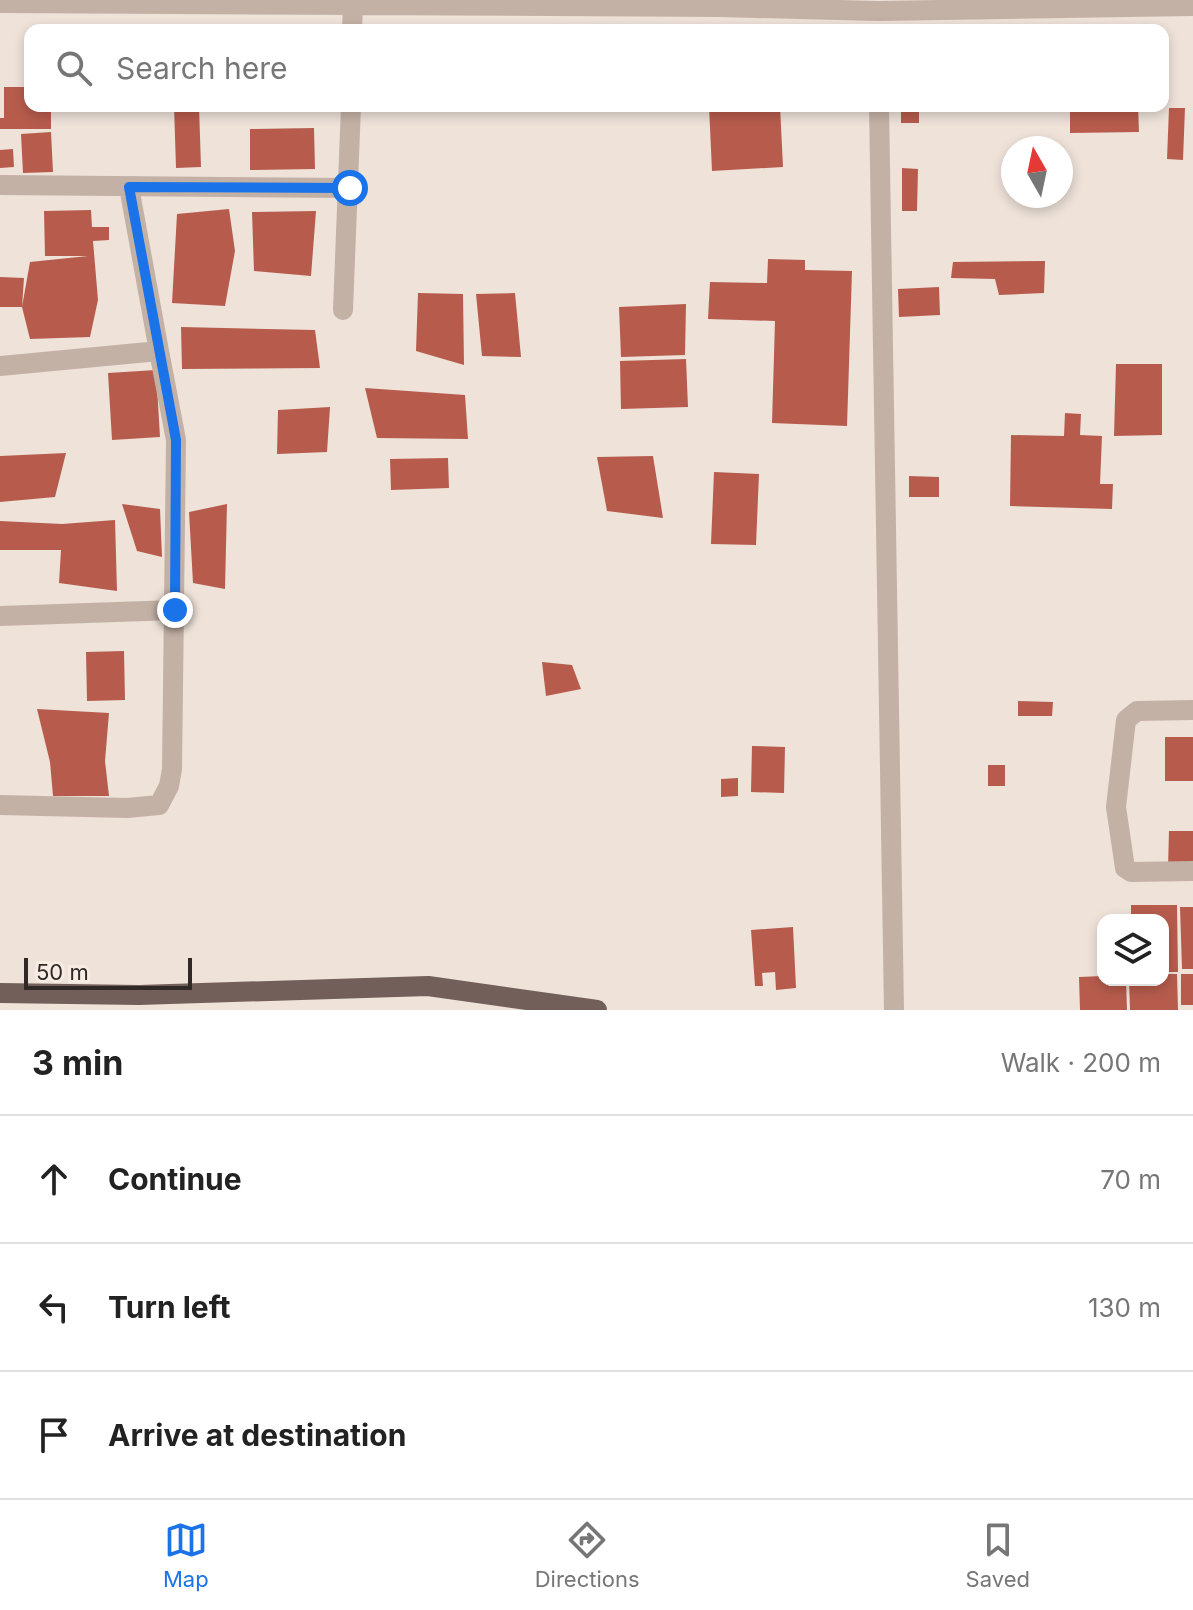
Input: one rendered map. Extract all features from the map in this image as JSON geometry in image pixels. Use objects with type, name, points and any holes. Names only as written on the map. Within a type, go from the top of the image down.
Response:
[{"type":"main road","points":[[0,993],[139,995],[211,1001],[428,986],[597,1010]]},
{"type":"street","points":[[6,2],[236,2],[353,6],[719,4],[878,14],[1049,4],[1193,6]]},
{"type":"street","points":[[352,24],[353,6]]},
{"type":"street","points":[[343,310],[351,112]]},
{"type":"street","points":[[879,112],[894,1010]]},
{"type":"street","points":[[0,185],[350,188]]},
{"type":"street","points":[[0,805],[127,808],[159,805],[169,786],[172,769],[176,440],[129,187]]},
{"type":"street","points":[[0,366],[159,351]]},
{"type":"street","points":[[0,616],[175,610]]},
{"type":"street","points":[[1193,710],[1137,711],[1126,720],[1116,807],[1125,868],[1131,872],[1193,871]]},
{"type":"building","points":[[4,87],[24,87],[24,112],[51,112],[51,129],[0,129],[0,118],[4,118]]},
{"type":"building","points":[[1169,108],[1185,108],[1183,160],[1167,159]]},
{"type":"building","points":[[174,112],[199,112],[201,167],[176,168]]},
{"type":"building","points":[[709,112],[780,112],[783,167],[712,171]]},
{"type":"building","points":[[901,112],[919,112],[919,123],[901,123]]},
{"type":"building","points":[[1070,112],[1138,112],[1139,132],[1070,133]]},
{"type":"building","points":[[314,128],[315,169],[250,170],[250,129]]},
{"type":"building","points":[[51,132],[53,172],[23,173],[21,134]]},
{"type":"building","points":[[13,149],[14,167],[0,168],[0,150]]},
{"type":"building","points":[[902,168],[918,169],[917,211],[902,211]]},
{"type":"building","points":[[229,209],[235,251],[225,306],[172,303],[177,214]]},
{"type":"building","points":[[91,210],[92,227],[109,227],[109,240],[93,241],[98,300],[90,337],[30,339],[22,307],[30,262],[88,256],[45,256],[44,211]]},
{"type":"building","points":[[316,211],[311,276],[254,271],[252,212]]},
{"type":"building","points":[[768,259],[805,260],[805,270],[852,271],[847,426],[772,423],[775,321],[708,319],[710,282],[767,283]]},
{"type":"building","points":[[1045,261],[1044,293],[999,295],[995,279],[951,278],[953,262]]},
{"type":"building","points":[[0,277],[24,278],[22,307],[0,307]]},
{"type":"building","points":[[939,287],[940,315],[899,317],[898,289]]},
{"type":"building","points":[[418,293],[463,294],[464,365],[416,351]]},
{"type":"building","points":[[515,293],[521,357],[482,356],[476,294]]},
{"type":"building","points":[[686,304],[685,355],[621,357],[619,307]]},
{"type":"building","points":[[181,327],[315,330],[320,368],[182,369]]},
{"type":"building","points":[[686,359],[688,407],[621,409],[620,361]]},
{"type":"building","points":[[1116,364],[1162,364],[1162,435],[1114,436]]},
{"type":"building","points":[[156,370],[160,437],[112,440],[108,373]]},
{"type":"building","points":[[365,388],[465,395],[468,439],[377,438]]},
{"type":"building","points":[[330,407],[327,452],[277,454],[278,410]]},
{"type":"building","points":[[1065,413],[1081,414],[1080,435],[1102,436],[1100,484],[1113,484],[1112,509],[1010,506],[1011,435],[1064,436]]},
{"type":"building","points":[[66,453],[55,497],[0,502],[0,456]]},
{"type":"building","points":[[653,456],[663,518],[607,511],[597,457]]},
{"type":"building","points":[[448,458],[449,488],[391,490],[390,459]]},
{"type":"building","points":[[714,472],[759,474],[756,545],[711,544]]},
{"type":"building","points":[[909,476],[939,477],[939,497],[909,497]]},
{"type":"building","points":[[122,504],[160,509],[162,557],[137,551]]},
{"type":"building","points":[[227,504],[225,589],[193,583],[189,512]]},
{"type":"building","points":[[115,520],[117,591],[59,583],[61,550],[0,550],[0,521],[62,524]]},
{"type":"building","points":[[124,651],[125,700],[87,701],[86,652]]},
{"type":"building","points":[[542,662],[572,665],[581,689],[546,696]]},
{"type":"building","points":[[1018,701],[1053,702],[1052,716],[1018,716]]},
{"type":"building","points":[[37,709],[109,713],[105,761],[109,796],[53,796],[50,762]]},
{"type":"building","points":[[1165,737],[1193,737],[1193,781],[1165,781]]},
{"type":"building","points":[[752,746],[785,747],[784,793],[751,792]]},
{"type":"building","points":[[988,765],[1005,765],[1005,786],[988,786]]},
{"type":"building","points":[[738,778],[738,796],[721,797],[721,779]]},
{"type":"building","points":[[1169,831],[1193,831],[1193,868],[1168,868]]},
{"type":"building","points":[[1131,905],[1177,905],[1178,972],[1169,972],[1169,914],[1131,914]]},
{"type":"building","points":[[1180,907],[1193,907],[1193,969],[1182,969]]},
{"type":"building","points":[[793,927],[796,988],[776,990],[775,972],[762,973],[763,986],[755,986],[751,930]]},
{"type":"building","points":[[1169,974],[1177,974],[1178,1010],[1130,1010],[1129,986],[1169,986]]},
{"type":"building","points":[[1181,974],[1193,974],[1193,1005],[1181,1005]]},
{"type":"building","points":[[1097,976],[1097,986],[1126,986],[1127,1010],[1080,1010],[1079,977]]},
{"type":"route","points":[[175,610],[176,440],[129,187],[350,188]]}]
